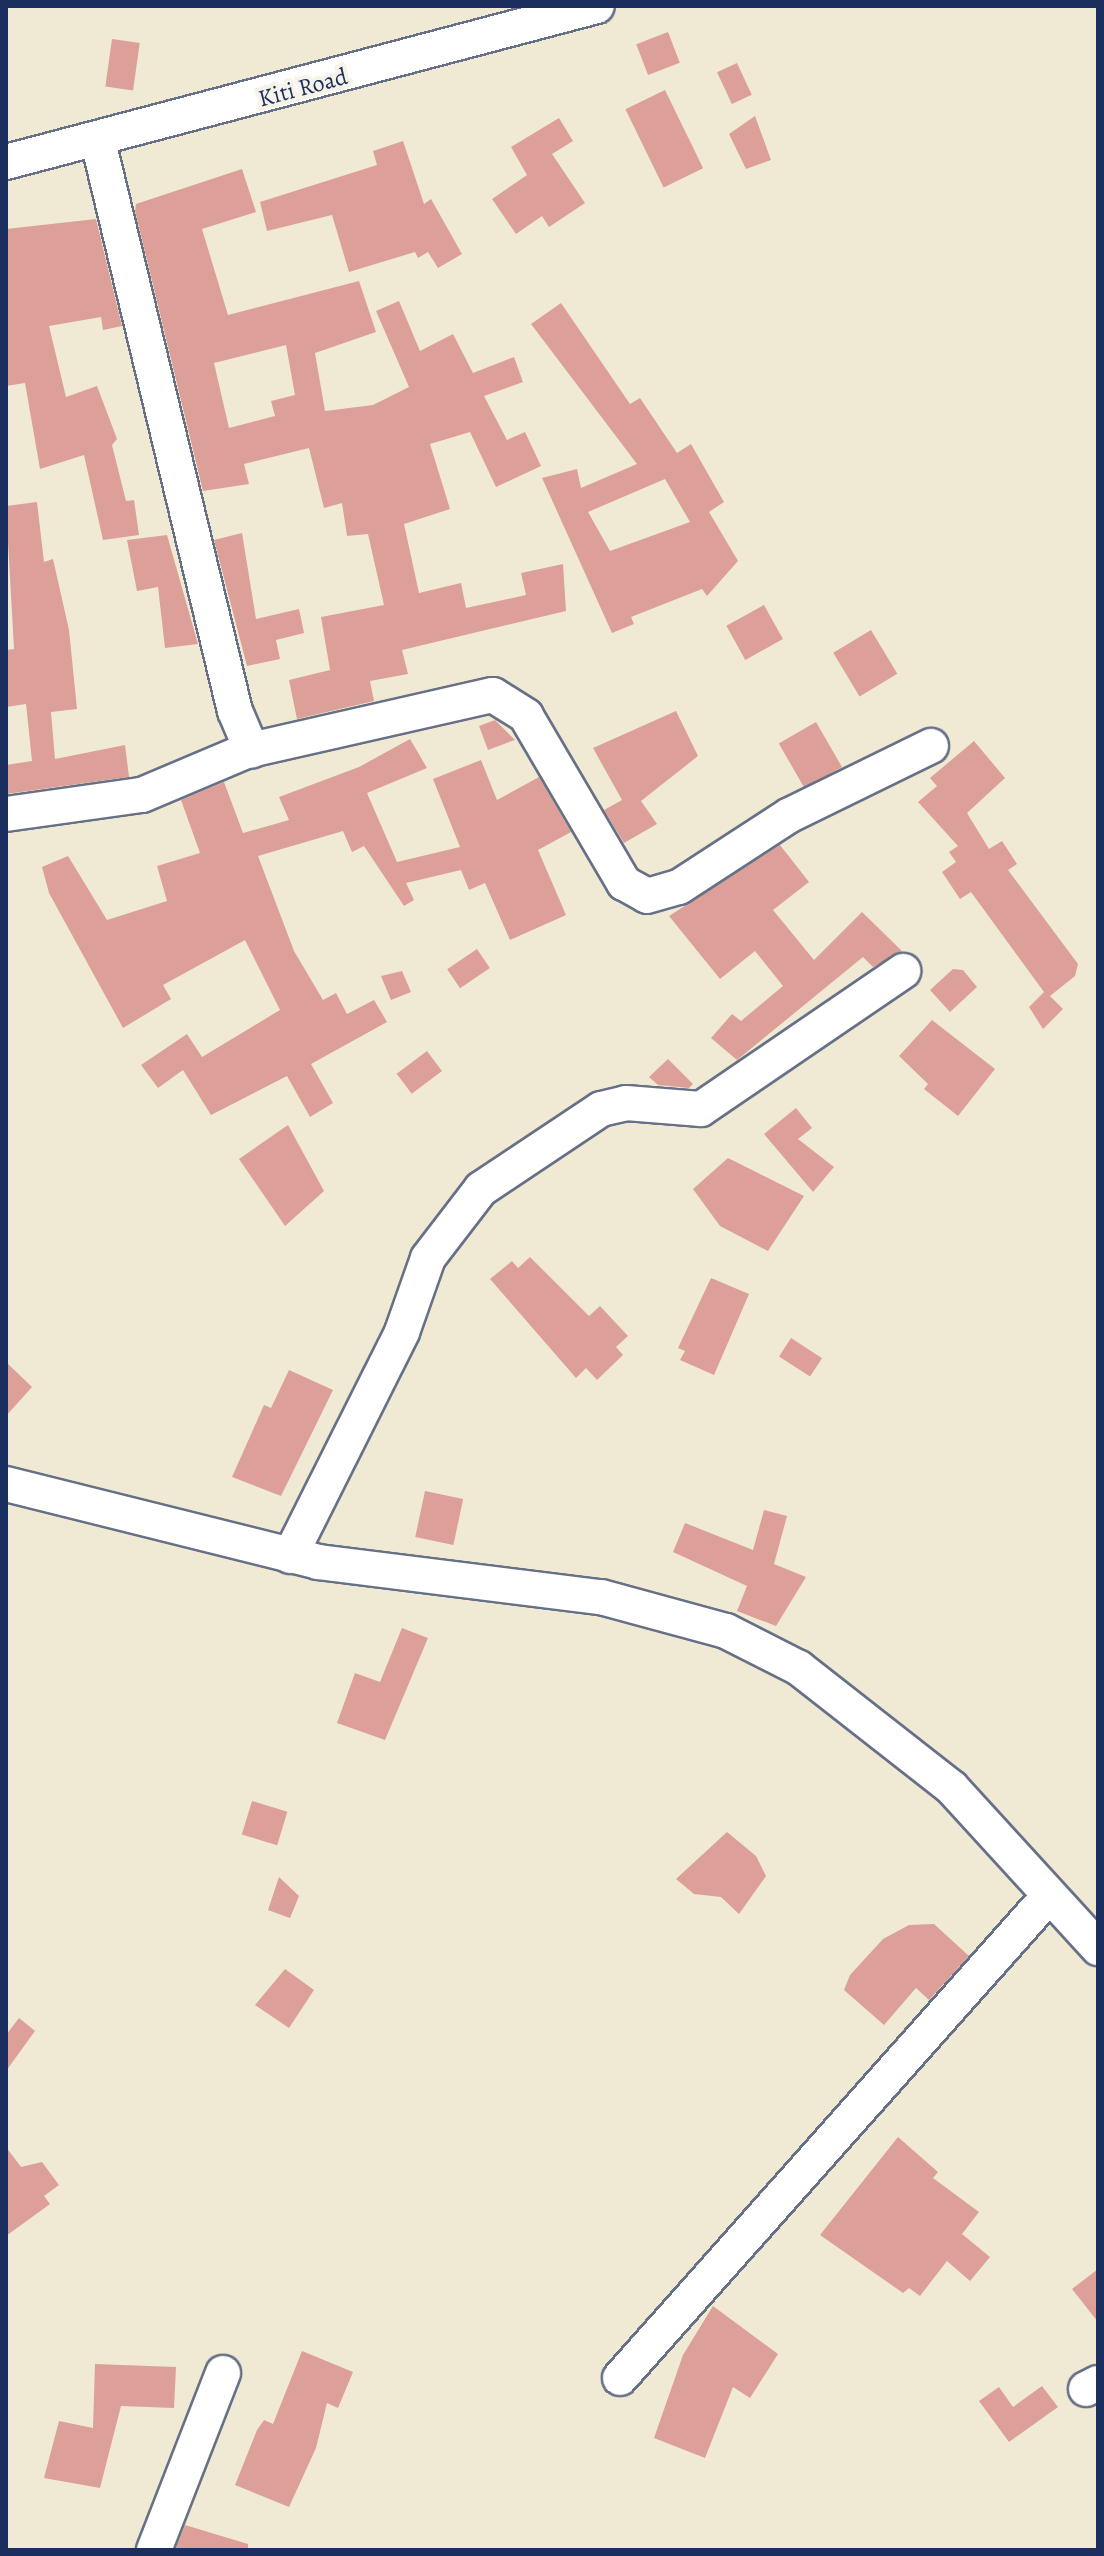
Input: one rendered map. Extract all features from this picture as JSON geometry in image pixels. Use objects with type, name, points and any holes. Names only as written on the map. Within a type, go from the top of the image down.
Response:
[{"type":"street","name":"Kiti Road","points":[[6,162],[98,141],[597,6]]},
{"type":"street","points":[[98,141],[235,711],[252,751]]},
{"type":"street","points":[[6,814],[142,795],[252,751],[504,697],[526,716],[624,883],[647,896],[679,887],[790,815],[931,746]]},
{"type":"street","points":[[290,1556],[402,1332],[428,1258],[481,1189],[601,1109],[626,1103],[701,1109],[903,971]]},
{"type":"street","points":[[6,1484],[290,1556],[601,1597],[726,1631],[799,1668],[867,1717],[952,1788],[1047,1898],[1098,1948]]},
{"type":"street","points":[[620,2378],[1047,1898]]},
{"type":"street","points":[[154,2550],[223,2373]]},
{"type":"building","points":[[668,32],[680,63],[648,75],[636,44]]},
{"type":"building","points":[[112,39],[140,43],[133,90],[105,87]]},
{"type":"building","points":[[737,63],[752,95],[732,104],[717,72]]},
{"type":"building","points":[[665,90],[703,168],[664,187],[625,109]]},
{"type":"building","points":[[755,116],[771,160],[746,169],[729,134]]},
{"type":"building","points":[[559,118],[573,141],[552,154],[585,203],[549,227],[542,216],[516,234],[492,199],[527,175],[511,147]]},
{"type":"building","points":[[403,141],[424,204],[431,199],[462,254],[438,268],[428,252],[418,258],[415,252],[349,272],[332,215],[267,231],[260,202],[377,165],[373,151]]},
{"type":"building","points":[[242,169],[256,212],[202,229],[228,315],[359,281],[376,332],[315,353],[325,411],[373,405],[409,387],[376,311],[399,301],[420,351],[453,334],[473,373],[514,357],[523,382],[484,396],[507,440],[525,432],[541,466],[496,487],[470,432],[430,444],[450,509],[404,524],[419,593],[461,583],[466,608],[526,595],[521,573],[563,564],[566,611],[402,650],[408,674],[370,681],[374,701],[297,719],[289,680],[330,670],[321,617],[384,605],[368,534],[347,536],[342,503],[324,508],[309,448],[244,464],[249,484],[203,491],[135,211],[136,204]],"holes":[[[286,345],[295,395],[271,401],[275,416],[229,428],[214,363]]]},
{"type":"building","points":[[96,219],[122,326],[103,330],[101,317],[49,326],[66,397],[97,386],[117,439],[112,445],[126,501],[134,500],[139,535],[103,540],[84,455],[40,469],[25,383],[6,386],[6,229]]},
{"type":"building","points":[[561,303],[630,404],[640,398],[677,453],[691,444],[724,502],[709,512],[738,561],[707,596],[702,589],[631,617],[634,624],[612,633],[542,478],[577,469],[581,488],[637,464],[531,324]],"holes":[[[665,479],[690,522],[610,551],[588,512]]]},
{"type":"building","points":[[37,502],[44,562],[53,559],[69,630],[77,709],[51,712],[55,759],[125,745],[129,777],[6,794],[6,765],[32,761],[26,704],[6,707],[6,650],[14,649],[6,506]]},
{"type":"building","points":[[242,533],[256,619],[299,609],[304,633],[276,640],[280,659],[247,666],[214,540]]},
{"type":"building","points":[[167,535],[198,644],[165,648],[158,587],[137,591],[127,540]]},
{"type":"building","points":[[764,605],[783,639],[745,660],[726,626]]},
{"type":"building","points":[[871,630],[897,674],[860,696],[833,653]]},
{"type":"building","points":[[676,711],[698,756],[641,801],[657,824],[624,843],[604,810],[622,800],[593,748]]},
{"type":"building","points":[[495,720],[515,740],[488,750],[479,726]]},
{"type":"building","points":[[816,722],[842,767],[805,789],[779,744]]},
{"type":"building","points":[[410,739],[427,768],[367,793],[397,862],[460,847],[433,779],[481,760],[497,800],[539,777],[571,832],[538,850],[566,915],[510,940],[485,883],[469,890],[461,870],[406,883],[414,900],[404,906],[364,846],[352,852],[343,831],[258,856],[294,951],[323,1000],[336,993],[347,1014],[374,1000],[387,1022],[311,1064],[333,1103],[310,1117],[287,1076],[211,1115],[183,1070],[158,1088],[141,1065],[187,1034],[202,1057],[280,1010],[245,940],[163,985],[171,999],[123,1028],[49,893],[42,867],[68,856],[107,920],[167,901],[157,866],[200,853],[181,800],[224,782],[243,833],[289,820],[279,797],[359,767]]},
{"type":"building","points":[[974,741],[1005,778],[967,813],[989,849],[1002,841],[1017,864],[1008,870],[1078,964],[1075,976],[1050,996],[1063,1009],[1043,1029],[1029,1007],[1044,992],[971,892],[960,899],[942,872],[956,862],[949,852],[958,846],[918,802],[937,786],[930,778]]},
{"type":"building","points":[[780,845],[809,882],[773,910],[814,960],[862,912],[902,951],[873,967],[863,957],[737,1060],[711,1038],[732,1014],[741,1021],[783,986],[755,951],[720,979],[669,916]]},
{"type":"building","points":[[477,949],[490,968],[460,988],[447,969]]},
{"type":"building","points":[[953,969],[963,970],[977,987],[950,1012],[930,990]]},
{"type":"building","points":[[402,971],[411,992],[391,1000],[381,976]]},
{"type":"building","points":[[932,1020],[995,1069],[958,1116],[924,1089],[928,1084],[899,1056]]},
{"type":"building","points":[[427,1051],[442,1071],[412,1094],[397,1074]]},
{"type":"building","points":[[668,1059],[693,1084],[689,1088],[658,1085],[649,1077]]},
{"type":"building","points":[[796,1108],[812,1128],[798,1139],[834,1167],[813,1192],[764,1134]]},
{"type":"building","points":[[288,1125],[324,1191],[285,1226],[239,1159]]},
{"type":"building","points":[[728,1158],[804,1196],[768,1251],[720,1226],[693,1189]]},
{"type":"building","points":[[530,1257],[589,1316],[600,1306],[628,1336],[616,1347],[623,1355],[597,1380],[586,1368],[576,1378],[490,1279],[512,1261],[518,1268]]},
{"type":"building","points":[[711,1278],[749,1294],[714,1375],[680,1360],[685,1351],[678,1348]]},
{"type":"building","points":[[791,1338],[822,1358],[810,1377],[779,1356]]},
{"type":"building","points":[[6,1362],[32,1387],[6,1416]]},
{"type":"building","points":[[289,1370],[333,1390],[281,1496],[232,1477],[264,1405],[271,1408]]},
{"type":"building","points":[[425,1491],[463,1499],[453,1545],[415,1537]]},
{"type":"building","points":[[764,1510],[787,1516],[774,1564],[806,1577],[776,1626],[737,1611],[747,1586],[673,1552],[685,1523],[753,1550]]},
{"type":"building","points":[[402,1628],[428,1638],[385,1740],[337,1723],[355,1673],[380,1682]]},
{"type":"building","points":[[252,1801],[287,1812],[277,1845],[242,1834]]},
{"type":"building","points":[[727,1832],[756,1856],[766,1876],[739,1914],[721,1897],[694,1894],[676,1879]]},
{"type":"building","points":[[279,1877],[299,1896],[290,1918],[268,1910]]},
{"type":"building","points":[[934,1924],[969,1956],[929,2000],[916,1988],[884,2025],[844,1990],[850,1975],[883,1939],[909,1925]]},
{"type":"building","points":[[285,1969],[314,1990],[289,2028],[255,2005]]},
{"type":"building","points":[[19,2018],[35,2031],[6,2071],[6,2035]]},
{"type":"building","points":[[898,2137],[938,2172],[933,2178],[979,2212],[962,2234],[990,2257],[970,2281],[947,2261],[920,2296],[909,2288],[903,2293],[820,2235]]},
{"type":"building","points":[[6,2147],[21,2167],[42,2162],[59,2185],[44,2196],[50,2204],[6,2236]]},
{"type":"building","points":[[1098,2269],[1098,2322],[1072,2289]]},
{"type":"building","points":[[713,2306],[778,2354],[750,2398],[733,2387],[705,2458],[654,2438],[683,2355]]},
{"type":"building","points":[[302,2351],[353,2372],[338,2408],[327,2403],[316,2448],[289,2507],[235,2485],[257,2430],[264,2420],[273,2424]]},
{"type":"building","points":[[95,2364],[176,2367],[174,2408],[121,2406],[100,2488],[44,2478],[59,2421],[93,2428]]},
{"type":"building","points":[[1042,2386],[1058,2407],[1009,2442],[979,2401],[999,2387],[1013,2407]]},
{"type":"building","points":[[185,2525],[248,2544],[248,2550],[175,2550]]}]
